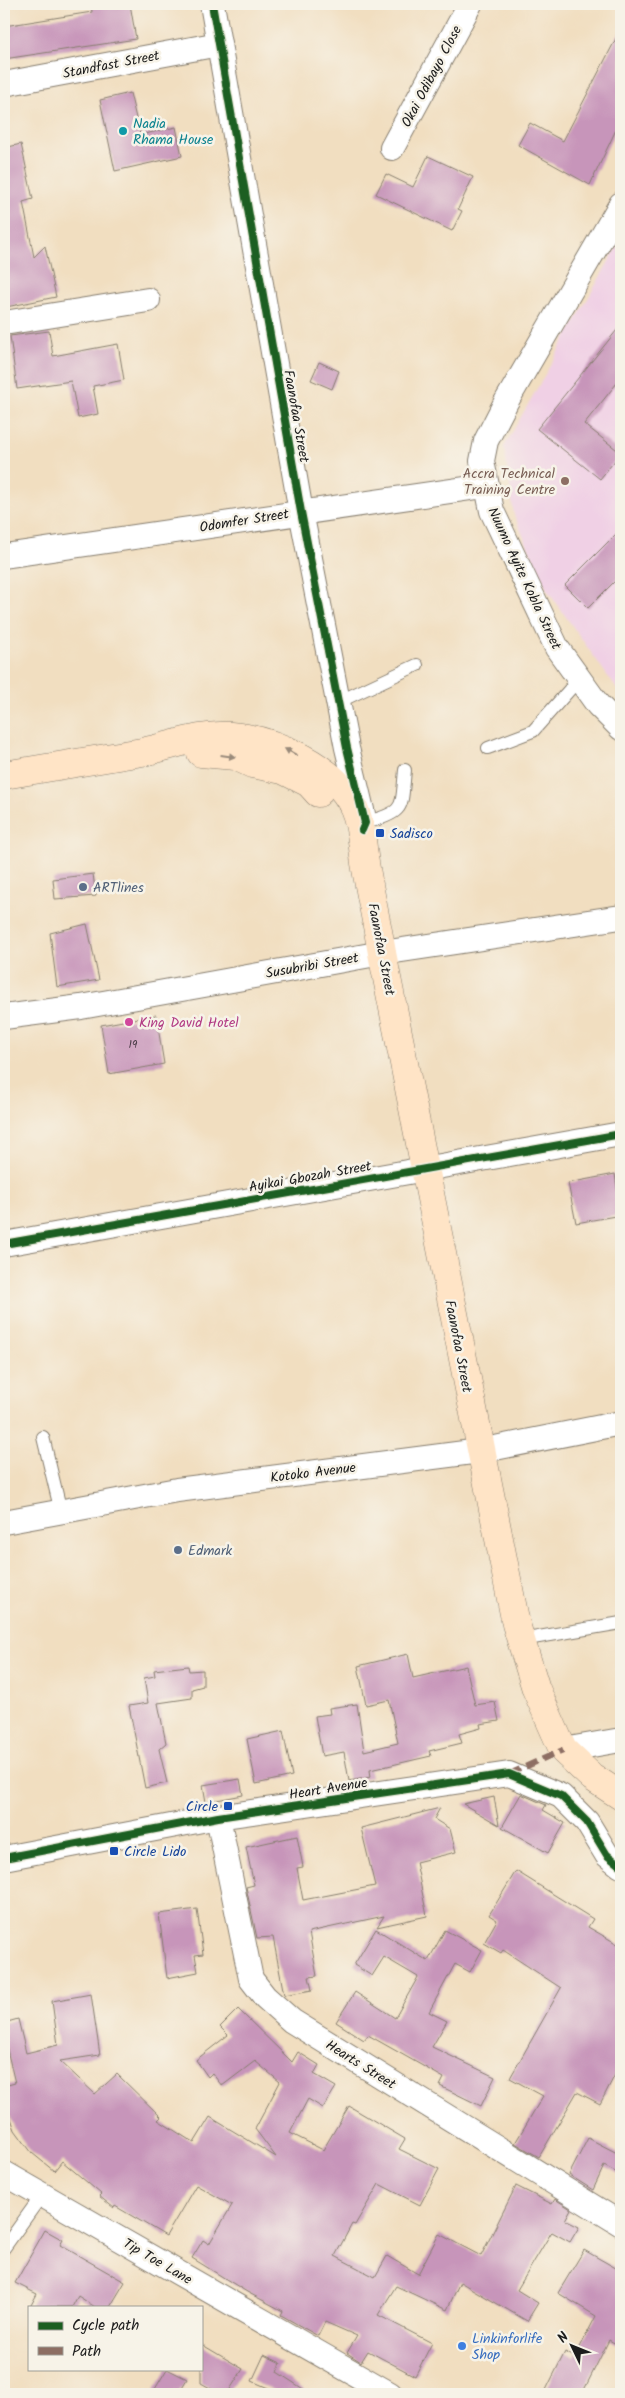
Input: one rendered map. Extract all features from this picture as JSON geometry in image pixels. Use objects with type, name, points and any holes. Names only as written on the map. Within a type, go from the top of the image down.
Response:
[{"type":"main road","points":[[4,775],[144,751],[184,741],[215,737],[232,736],[284,748],[313,766],[343,792],[354,806],[364,826],[365,862]]},
{"type":"main road","points":[[144,751],[235,756],[252,764],[295,775],[309,783],[340,817],[365,862]]},
{"type":"main road","name":"Faanofaa Street","points":[[365,862],[506,1584],[521,1640],[536,1689],[563,1750],[592,1777],[621,1796]]},
{"type":"street","name":"Faanofaa Street","points":[[212,4],[301,512],[364,826]]},
{"type":"street","name":"Okai Odibayo Close","points":[[392,148],[470,4]]},
{"type":"street","name":"Standfast Street","points":[[4,84],[219,44]]},
{"type":"street","name":"Nuumo Ayite Kobla Street","points":[[621,204],[506,402],[486,441],[482,461],[485,486],[492,511],[557,648],[598,705],[621,728]]},
{"type":"street","points":[[4,324],[148,300]]},
{"type":"street","name":"Odomfer Street","points":[[4,556],[485,486]]},
{"type":"street","name":"Susubribi Street","points":[[4,1017],[81,1007],[382,953],[621,917]]},
{"type":"street","name":"Ayikai Gbozah Street","points":[[4,1244],[621,1134]]},
{"type":"street","name":"Kotoko Avenue","points":[[4,1522],[177,1490],[480,1451],[621,1422]]},
{"type":"street","points":[[563,1750],[621,1740]]},
{"type":"street","name":"Heart Avenue","points":[[4,1858],[218,1817],[509,1774],[561,1796],[587,1822],[608,1855],[621,1866]]},
{"type":"street","name":"Hearts Street","points":[[218,1817],[251,1979],[265,1997],[292,2021],[621,2224]]},
{"type":"street","name":"Tip Toe Lane","points":[[4,2173],[390,2394]]},
{"type":"lane","points":[[338,702],[417,665]]},
{"type":"lane","points":[[488,748],[533,731],[579,680]]},
{"type":"lane","points":[[364,826],[392,815],[402,806],[405,770]]},
{"type":"lane","points":[[43,1436],[61,1512]]},
{"type":"lane","points":[[521,1640],[621,1622]]},
{"type":"lane","points":[[4,2248],[42,2195]]},
{"type":"shaded area","name":"Accra Technical Training Centre","points":[[621,240],[621,695],[547,590],[514,515],[504,447]]},
{"type":"building","points":[[91,4],[130,4],[136,39],[4,59],[4,26],[92,12]]},
{"type":"building","points":[[621,29],[621,119],[590,185],[518,145],[530,123],[563,141]]},
{"type":"building","name":"Nadia Rhama House","points":[[130,93],[140,135],[176,127],[182,156],[115,171],[100,100]]},
{"type":"building","points":[[21,144],[33,199],[23,202],[34,257],[45,246],[56,297],[6,307],[4,296],[4,148]]},
{"type":"building","points":[[428,156],[473,177],[458,209],[462,211],[452,231],[376,194],[386,174],[413,187]]},
{"type":"building","points":[[621,325],[621,378],[584,424],[621,453],[600,479],[537,429]]},
{"type":"building","points":[[49,331],[53,356],[118,344],[124,380],[93,386],[98,414],[78,418],[71,381],[17,389],[10,336]]},
{"type":"building","points":[[319,362],[339,371],[332,389],[311,380]]},
{"type":"building","points":[[621,529],[621,575],[588,608],[565,585]]},
{"type":"building","points":[[93,874],[96,896],[55,899],[53,879]]},
{"type":"building","points":[[87,924],[99,980],[57,987],[50,933]]},
{"type":"building","points":[[156,1015],[164,1064],[109,1074],[101,1025]]},
{"type":"building","points":[[615,1174],[621,1215],[576,1223],[568,1183]]},
{"type":"building","points":[[408,1654],[413,1678],[466,1666],[475,1705],[495,1702],[499,1721],[480,1724],[481,1728],[459,1734],[462,1743],[429,1751],[431,1756],[370,1770],[371,1777],[349,1781],[344,1752],[322,1756],[315,1716],[330,1714],[329,1708],[357,1704],[364,1751],[398,1743],[389,1700],[366,1705],[358,1666]]},
{"type":"building","points":[[188,1666],[189,1671],[203,1670],[203,1686],[192,1689],[192,1698],[158,1703],[166,1743],[159,1749],[167,1783],[145,1788],[129,1706],[148,1703],[144,1678],[155,1676],[154,1670]]},
{"type":"building","points":[[283,1731],[292,1776],[256,1784],[247,1739]]},
{"type":"building","points":[[240,1779],[243,1795],[206,1802],[203,1785]]},
{"type":"building","points":[[521,1794],[546,1805],[543,1810],[565,1823],[548,1853],[502,1827]]},
{"type":"building","points":[[494,1797],[499,1825],[463,1804]]},
{"type":"building","points":[[440,1808],[434,1819],[450,1829],[456,1852],[416,1862],[427,1916],[377,1927],[384,1916],[309,1932],[317,1976],[309,1977],[312,1990],[284,1995],[273,1937],[257,1938],[246,1887],[254,1885],[246,1847],[297,1836],[303,1867],[297,1868],[303,1900],[375,1886],[361,1828]]},
{"type":"building","points":[[516,1871],[593,1919],[588,1927],[621,1946],[621,2063],[600,2104],[577,2092],[539,2157],[515,2143],[543,2096],[510,2078],[561,1988],[503,1950],[501,1953],[484,1943],[497,1920],[489,1915]]},
{"type":"building","points":[[197,1909],[203,1954],[195,1955],[198,1972],[167,1978],[159,1914]]},
{"type":"building","points":[[376,1929],[428,1961],[445,1930],[482,1950],[470,1972],[455,1964],[429,2012],[447,2021],[432,2047],[495,2077],[481,2106],[440,2086],[444,2078],[368,2035],[364,2040],[336,2022],[355,1992],[395,2018],[418,1977],[384,1957],[372,1976],[354,1965]]},
{"type":"building","points":[[91,1994],[100,2055],[60,2061],[95,2094],[117,2074],[161,2117],[158,2120],[194,2143],[210,2117],[276,2157],[255,2129],[280,2082],[255,2061],[222,2086],[212,2073],[208,2077],[196,2060],[228,2035],[220,2027],[238,2009],[292,2062],[298,2052],[319,2065],[314,2074],[336,2087],[323,2108],[308,2099],[290,2133],[323,2150],[349,2106],[405,2139],[399,2149],[439,2169],[420,2205],[379,2184],[355,2225],[352,2224],[335,2256],[375,2277],[387,2256],[418,2274],[439,2234],[481,2256],[516,2186],[552,2204],[555,2199],[571,2209],[565,2220],[579,2227],[570,2242],[552,2232],[517,2290],[538,2303],[527,2321],[460,2282],[447,2310],[396,2286],[378,2315],[432,2343],[415,2376],[368,2351],[361,2362],[347,2353],[357,2336],[325,2322],[318,2336],[281,2315],[283,2311],[247,2292],[192,2258],[203,2240],[209,2244],[232,2205],[196,2185],[166,2236],[115,2206],[114,2208],[99,2196],[101,2194],[62,2161],[54,2171],[32,2153],[15,2130],[4,2098],[4,2086],[15,2083],[4,2037],[4,2023],[18,2019],[26,2053],[58,2045],[52,2001]]},
{"type":"building","points":[[588,2138],[621,2155],[621,2175],[604,2166],[593,2190],[569,2175]]},
{"type":"building","points":[[45,2230],[63,2240],[60,2245],[125,2282],[111,2306],[93,2306],[78,2296],[73,2306],[31,2306],[37,2294],[15,2283]]},
{"type":"building","points":[[584,2250],[621,2271],[621,2347],[609,2340],[582,2394],[544,2394],[565,2352],[575,2357],[596,2316],[558,2293]]},
{"type":"building","points":[[202,2345],[243,2369],[227,2394],[221,2394],[201,2383]]},
{"type":"building","points":[[264,2355],[281,2363],[277,2372],[311,2394],[282,2394],[252,2381]]},
{"type":"building","points":[[166,2370],[187,2379],[178,2394],[152,2394]]},
{"type":"marked path","points":[[509,1774],[563,1750]]},
{"type":"cycle path","points":[[212,4],[301,512],[347,748],[365,823],[362,830]]},
{"type":"cycle path","points":[[4,1244],[621,1134]]},
{"type":"cycle path","points":[[4,1858],[218,1817],[509,1774],[561,1796],[587,1822],[607,1855],[621,1866]]},
{"type":"place","name":"Nadia Rhama House","points":[[123,131]]},
{"type":"place","name":"Accra Technical Training Centre","points":[[565,481]]},
{"type":"place","name":"Sadisco","points":[[380,833]]},
{"type":"place","name":"ARTlines","points":[[83,887]]},
{"type":"place","name":"King David Hotel","points":[[129,1022]]},
{"type":"place","name":"Edmark","points":[[178,1550]]},
{"type":"place","name":"Circle","points":[[228,1806]]},
{"type":"place","name":"Circle Lido","points":[[114,1851]]},
{"type":"place","name":"Linkinforlife Shop","points":[[462,2346]]}]
